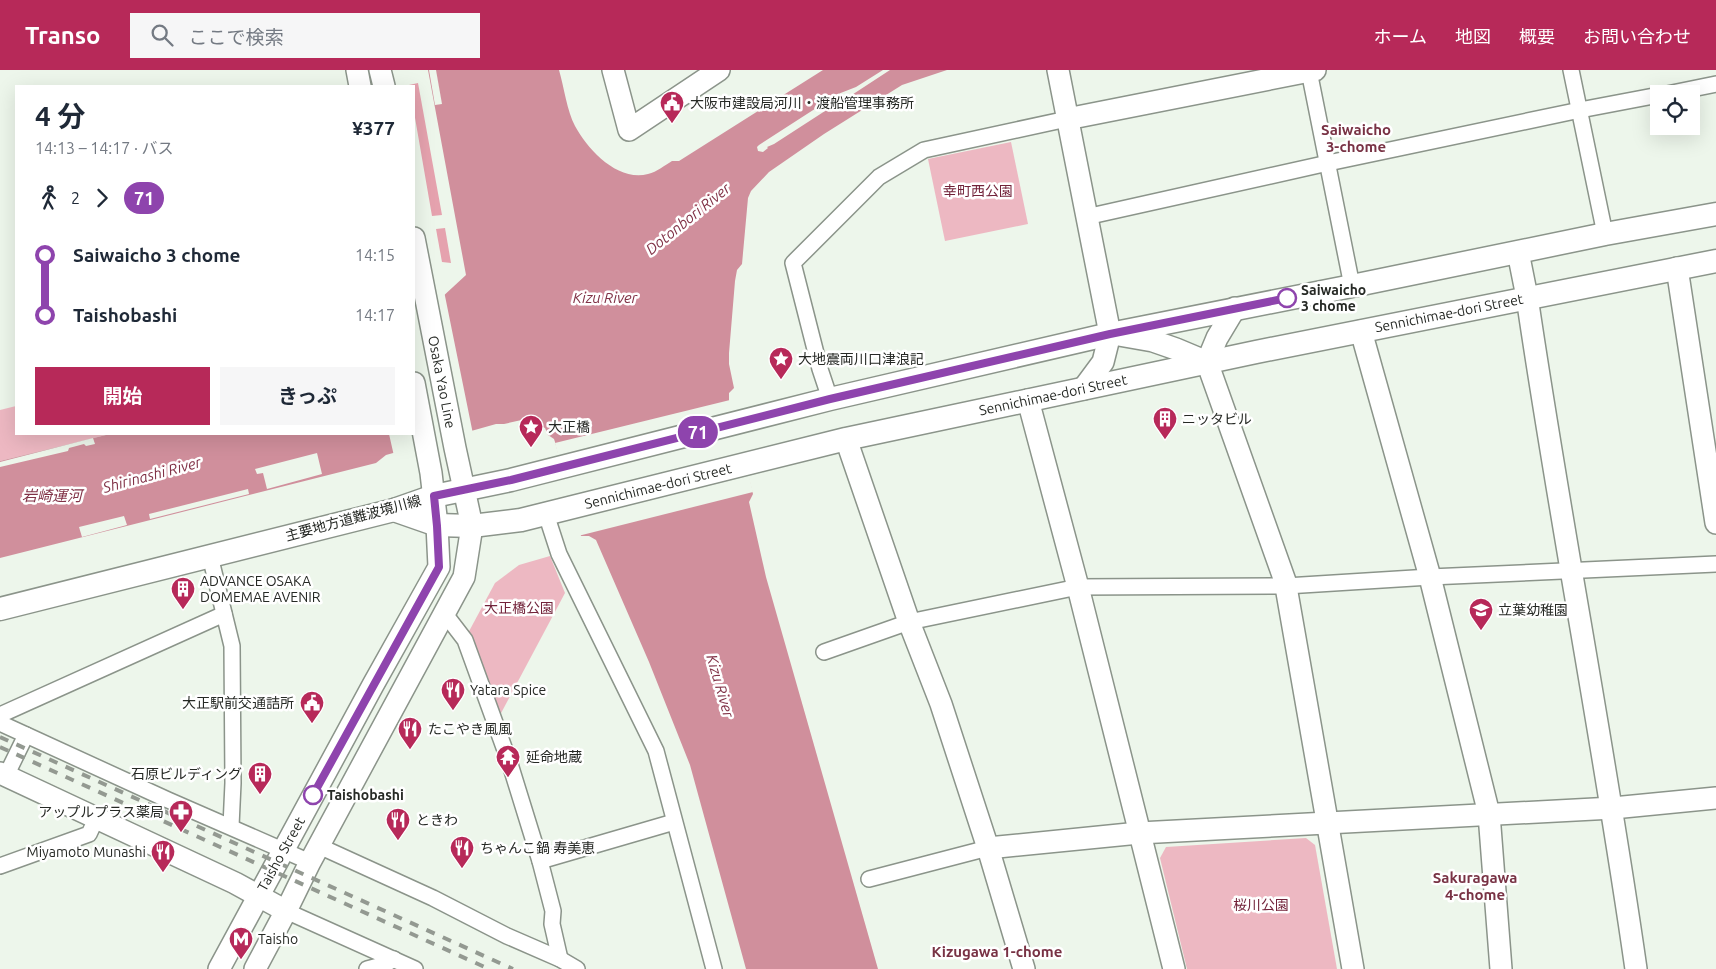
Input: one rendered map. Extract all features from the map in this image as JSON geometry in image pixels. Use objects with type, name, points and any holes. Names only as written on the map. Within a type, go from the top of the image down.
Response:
[{"type":"main road","points":[[830,399],[1110,334],[1605,234],[1716,214]]},
{"type":"main road","name":"Sennichimae-dori Street","points":[[394,510],[437,526],[472,526],[521,520],[846,439],[1207,362],[1716,261]]},
{"type":"main road","name":"主要地方道難波境川線","points":[[0,609],[394,510],[434,496],[511,480],[830,399]]},
{"type":"street","points":[[357,70],[360,85]]},
{"type":"street","points":[[380,70],[384,85]]},
{"type":"street","points":[[614,70],[629,130],[719,70]]},
{"type":"street","points":[[1571,70],[1605,234]]},
{"type":"street","points":[[830,399],[820,369],[793,262],[879,177],[924,150],[1067,119],[1312,71],[1352,286]]},
{"type":"street","points":[[1059,80],[1110,334],[1103,362],[1083,389]]},
{"type":"street","points":[[1700,87],[1716,84]]},
{"type":"street","points":[[1086,217],[1328,163],[1650,97]]},
{"type":"street","name":"Osaka Yao Line","points":[[415,243],[472,526]]},
{"type":"street","points":[[1518,252],[1613,808],[1636,969]]},
{"type":"street","points":[[1677,268],[1716,523]]},
{"type":"street","points":[[1235,308],[1217,338],[1207,362],[1286,586],[1353,969]]},
{"type":"street","points":[[1361,331],[1430,577],[1489,814],[1501,969]]},
{"type":"street","points":[[1110,334],[1153,341],[1207,362]]},
{"type":"street","name":"Osaka Yao Line","points":[[415,389],[428,455],[437,526]]},
{"type":"street","points":[[1028,400],[1078,586],[1174,969]]},
{"type":"street","points":[[846,439],[909,622],[941,704],[988,848],[1024,969]]},
{"type":"street","points":[[546,514],[559,554],[656,751],[714,969]]},
{"type":"street","name":"Taisho Street","points":[[219,969],[439,567],[437,526]]},
{"type":"street","name":"Taisho Street","points":[[254,969],[464,577],[472,526]]},
{"type":"street","points":[[210,556],[232,646],[233,783],[231,826]]},
{"type":"street","points":[[824,652],[909,622],[1078,586],[1286,586],[1430,577],[1716,564]]},
{"type":"street","points":[[0,715],[224,614]]},
{"type":"street","points":[[445,614],[465,640],[494,716],[540,861],[553,911],[552,924],[568,965]]},
{"type":"street","points":[[0,723],[284,851],[314,854],[433,898],[568,965]]},
{"type":"street","points":[[26,734],[3,775],[158,846],[258,895],[286,911],[415,969]]},
{"type":"street","points":[[869,879],[988,848],[1139,832],[1613,808],[1716,798]]},
{"type":"street","points":[[0,866],[89,834],[96,819]]},
{"type":"street","points":[[540,861],[674,822]]},
{"type":"street","points":[[367,969],[386,964],[394,959]]},
{"type":"green space","name":"幸町西公園","points":[[1011,142],[1028,224],[945,241],[928,159]]},
{"type":"green space","points":[[15,406],[15,435],[106,435],[0,461],[0,410]]},
{"type":"green space","name":"大正橋公園","points":[[550,556],[565,593],[499,717],[467,635],[495,583],[519,565]]},
{"type":"green space","name":"桜川公園","points":[[1306,838],[1315,845],[1337,969],[1187,969],[1160,858],[1166,847]]},
{"type":"shaded area","points":[[418,83],[442,215],[432,216],[415,118],[415,85],[409,85]]},
{"type":"shaded area","points":[[445,228],[451,263],[442,262],[436,229]]},
{"type":"water","points":[[428,70],[559,70],[575,126],[588,145],[615,169],[637,175],[651,173],[672,161],[679,161],[823,70],[883,70],[856,87],[838,94],[759,145],[757,147],[758,151],[763,152],[767,147],[825,111],[825,109],[836,102],[838,104],[890,70],[947,70],[902,85],[824,134],[769,172],[751,191],[748,198],[742,264],[737,270],[735,281],[729,353],[729,364],[734,388],[729,393],[729,400],[753,494],[749,502],[766,577],[878,969],[746,969],[690,765],[649,662],[596,540],[589,536],[581,536],[554,439],[548,435],[545,428],[526,419],[496,424],[386,455],[376,463],[0,558],[0,461],[106,435],[415,435],[415,322],[466,275]]},
{"type":"pier","points":[[429,70],[436,70],[442,104],[435,105]]},
{"type":"pier","points":[[444,291],[473,434],[394,456],[389,435],[415,435],[415,318]]},
{"type":"pier","points":[[730,400],[753,492],[578,536],[555,443]]},
{"type":"pier","points":[[93,438],[95,444],[86,446],[84,444],[69,448],[68,451],[0,467],[0,462]]},
{"type":"pier","points":[[317,453],[322,474],[267,489],[263,473],[257,474],[255,469]]},
{"type":"pier","points":[[248,489],[249,494],[150,519],[149,514]]},
{"type":"pier","points":[[124,516],[127,525],[82,537],[79,527]]},
{"type":"railway","points":[[0,737],[513,969]]},
{"type":"railway","points":[[0,747],[489,969]]},
{"type":"bus line","name":"71","points":[[313,795],[439,567],[434,496],[511,480],[830,399],[1110,334],[1287,298]]},
{"type":"place","name":"大阪市建設局河川・渡船管理事務所","points":[[672,124]]},
{"type":"place","name":"Saiwaicho 3 chome","points":[[1287,298]]},
{"type":"place","name":"大地震両川口津浪記","points":[[781,380]]},
{"type":"place","name":"ニッタビル","points":[[1165,440]]},
{"type":"place","name":"大正橋","points":[[531,448]]},
{"type":"place","name":"ADVANCE OSAKA DOMEMAE AVENIR","points":[[183,610]]},
{"type":"place","name":"立葉幼稚園","points":[[1481,631]]},
{"type":"place","name":"Yatara Spice","points":[[453,711]]},
{"type":"place","name":"大正駅前交通詰所","points":[[312,724]]},
{"type":"place","name":"たこやき風風","points":[[410,750]]},
{"type":"place","name":"延命地蔵","points":[[508,778]]},
{"type":"place","name":"石原ビルディング","points":[[260,795]]},
{"type":"place","name":"Taishobashi","points":[[313,795]]},
{"type":"place","name":"アップルプラス薬局","points":[[181,833]]},
{"type":"place","name":"ときわ","points":[[398,841]]},
{"type":"place","name":"ちゃんこ鍋 寿美恵","points":[[462,869]]},
{"type":"place","name":"Miyamoto Munashi","points":[[163,873]]},
{"type":"place","name":"Taisho","points":[[241,960]]},
{"type":"district","name":"Saiwaicho 3-chome","points":[[1356,138]]},
{"type":"district","name":"Sakuragawa 4-chome","points":[[1475,886]]},
{"type":"district","name":"Kizugawa 1-chome","points":[[997,952]]},
{"type":"water label","name":"Dotonbori River","points":[[688,219]]},
{"type":"water label","name":"Kizu River","points":[[605,298]]},
{"type":"water label","name":"Shirinashi River","points":[[152,475]]},
{"type":"water label","name":"岩崎運河","points":[[52,496]]},
{"type":"water label","name":"Kizu River","points":[[720,686]]}]
